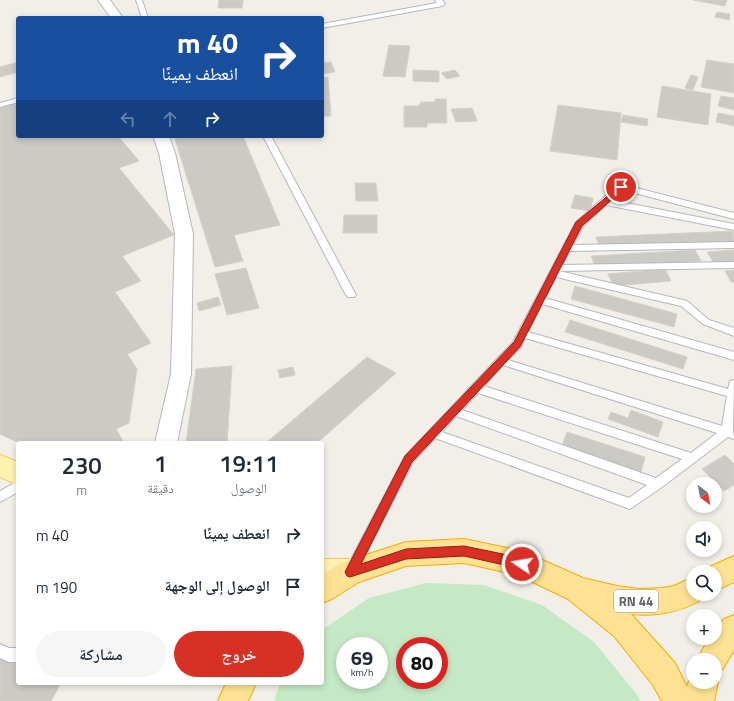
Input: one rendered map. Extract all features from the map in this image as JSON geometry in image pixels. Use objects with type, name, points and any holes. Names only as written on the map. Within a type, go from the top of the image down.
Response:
[{"type":"highway","points":[[324,589],[350,572],[406,554],[464,551],[522,564],[578,590],[624,626],[664,674],[678,701]]},
{"type":"highway","points":[[722,574],[734,568]]},
{"type":"highway","name":"RN 44","points":[[578,590],[620,599],[651,602],[674,599],[686,593]]},
{"type":"highway","points":[[716,653],[724,640],[734,629]]},
{"type":"highway","points":[[699,701],[702,689]]},
{"type":"main road","points":[[0,465],[16,473]]},
{"type":"main road","points":[[324,572],[350,572]]},
{"type":"street","points":[[104,0],[116,16]]},
{"type":"street","points":[[162,138],[167,153],[184,234],[181,374],[166,441]]},
{"type":"lane","points":[[139,0],[144,16]]},
{"type":"lane","points":[[324,26],[442,4],[438,0]]},
{"type":"lane","points":[[0,105],[16,101]]},
{"type":"lane","points":[[269,138],[351,295]]},
{"type":"lane","points":[[350,572],[409,459],[517,344],[579,224],[621,187],[734,216]]},
{"type":"lane","points":[[605,202],[734,227]]},
{"type":"lane","points":[[567,248],[734,245]]},
{"type":"lane","points":[[555,270],[734,265]]},
{"type":"lane","points":[[555,270],[684,303],[706,322],[734,332]]},
{"type":"lane","points":[[540,300],[734,356]]},
{"type":"lane","points":[[522,334],[733,389],[731,434]]},
{"type":"lane","points":[[501,361],[731,434]]},
{"type":"lane","points":[[476,388],[692,458]]},
{"type":"lane","points":[[454,411],[658,484]]},
{"type":"lane","points":[[433,433],[630,504],[692,458],[731,434]]},
{"type":"lane","points":[[0,497],[16,487]]},
{"type":"lane","points":[[0,651],[9,655],[16,654]]},
{"type":"green space","points":[[426,583],[484,585],[542,605],[594,642],[638,696],[640,701],[274,701],[279,685],[324,685],[324,629],[369,598]]},
{"type":"building","points":[[219,0],[243,0],[242,8],[218,8]]},
{"type":"building","points":[[693,0],[727,0],[725,6]]},
{"type":"building","points":[[717,12],[730,14],[729,20],[715,17]]},
{"type":"building","points":[[389,45],[410,46],[405,77],[383,76]]},
{"type":"building","points":[[707,60],[734,64],[734,93],[701,87]]},
{"type":"building","points":[[331,62],[335,72],[324,74],[324,63]]},
{"type":"building","points":[[16,63],[16,73],[0,77],[0,67]]},
{"type":"building","points":[[413,70],[439,71],[439,82],[413,81]]},
{"type":"building","points":[[455,70],[460,76],[447,79],[441,73]]},
{"type":"building","points":[[691,75],[698,77],[693,90],[685,88]]},
{"type":"building","points":[[328,77],[331,116],[324,116],[324,78]]},
{"type":"building","points":[[662,86],[711,94],[708,125],[657,117]]},
{"type":"building","points":[[721,96],[734,98],[734,110],[718,106]]},
{"type":"building","points":[[435,99],[446,99],[447,123],[427,123],[427,127],[404,127],[404,106],[419,106],[421,102],[435,102]]},
{"type":"building","points":[[16,102],[16,138],[120,138],[139,161],[119,168],[174,235],[122,256],[141,281],[115,292],[151,343],[127,354],[137,369],[129,423],[116,429],[123,441],[16,442],[0,434],[0,107]]},
{"type":"building","points":[[558,105],[621,113],[617,160],[550,151]]},
{"type":"building","points":[[472,108],[477,121],[456,122],[451,109]]},
{"type":"building","points":[[718,113],[734,116],[734,126],[716,122]]},
{"type":"building","points":[[623,115],[648,119],[647,126],[621,122]]},
{"type":"building","points":[[175,138],[244,138],[280,225],[234,235],[243,261],[215,267]]},
{"type":"building","points":[[355,183],[376,183],[378,201],[356,201]]},
{"type":"building","points":[[575,195],[593,198],[590,211],[571,208]]},
{"type":"building","points":[[344,215],[377,215],[377,233],[343,233]]},
{"type":"building","points":[[733,231],[734,242],[600,248],[596,237]]},
{"type":"building","points":[[695,250],[701,261],[596,268],[591,256]]},
{"type":"building","points":[[734,250],[734,261],[714,263],[707,252]]},
{"type":"building","points":[[246,268],[259,308],[227,315],[215,274]]},
{"type":"building","points":[[665,269],[671,281],[614,286],[608,274]]},
{"type":"building","points":[[734,270],[734,282],[731,282],[725,271]]},
{"type":"building","points":[[575,286],[677,314],[674,327],[571,299]]},
{"type":"building","points":[[218,297],[221,305],[199,311],[197,303]]},
{"type":"building","points":[[570,320],[687,357],[683,369],[565,332]]},
{"type":"building","points":[[367,357],[396,373],[319,441],[268,441]]},
{"type":"building","points":[[232,366],[227,441],[186,441],[196,369]]},
{"type":"building","points":[[293,367],[295,375],[280,378],[278,370]]},
{"type":"building","points":[[631,410],[663,422],[658,437],[608,419],[611,412],[628,418]]},
{"type":"building","points":[[567,432],[645,457],[641,472],[562,446]]},
{"type":"building","points":[[725,455],[734,464],[734,485],[724,491],[722,489],[722,477],[710,477],[702,469]]},
{"type":"building","points":[[0,658],[16,663],[16,685],[60,685],[51,701],[0,701]]},
{"type":"route","points":[[522,564],[464,551],[406,554],[350,572],[409,459],[517,344],[579,224],[622,188],[621,187]]}]
